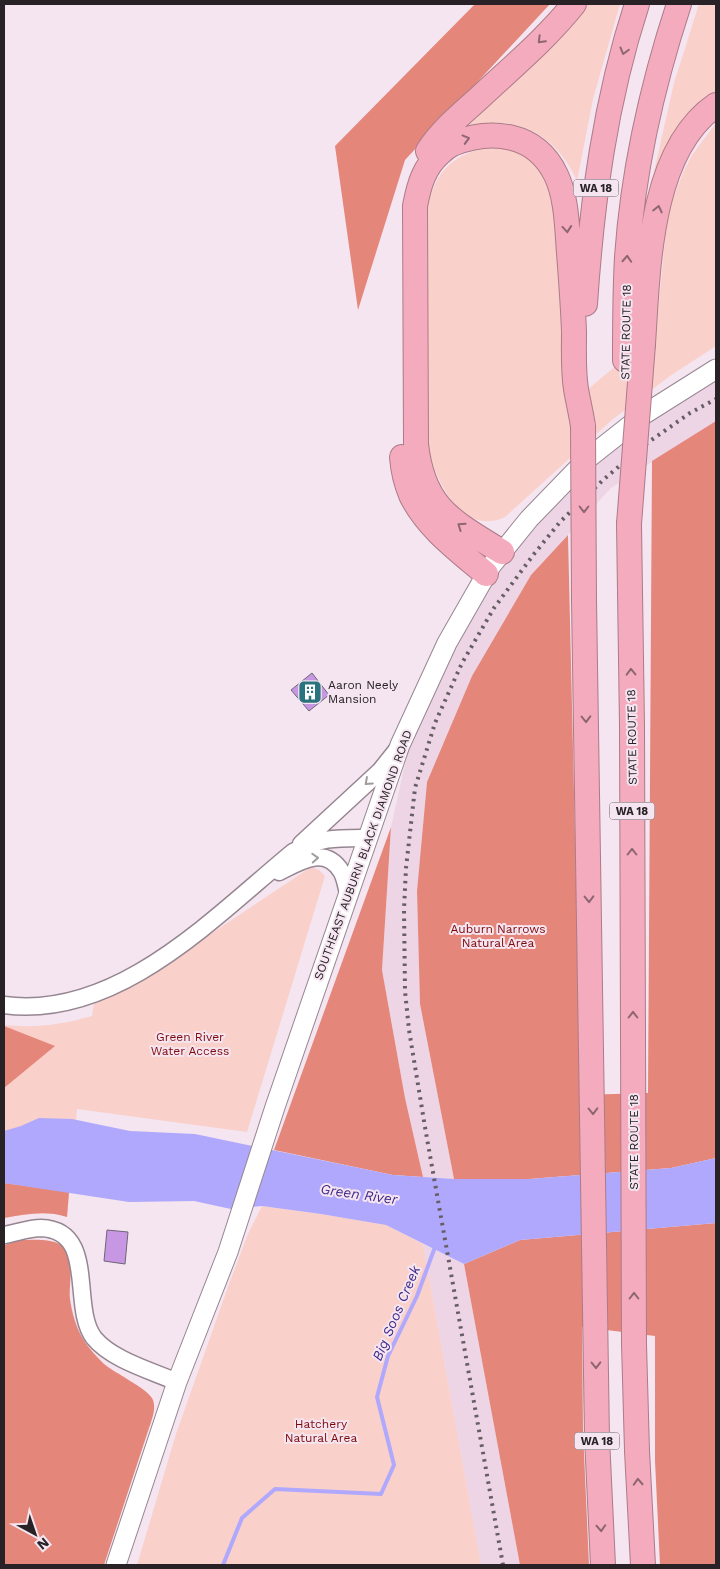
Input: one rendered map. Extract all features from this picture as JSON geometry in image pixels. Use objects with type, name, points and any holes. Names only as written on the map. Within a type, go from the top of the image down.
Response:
[{"type":"highway","points":[[486,574],[427,519],[412,496],[406,479],[402,458],[404,228],[406,204],[410,184],[431,146],[454,120],[546,35],[574,4]]},
{"type":"highway","name":"WA 18","points":[[603,1565],[597,1438],[583,426],[579,382],[588,260],[598,168],[612,94],[637,4]]},
{"type":"highway","name":"STATE ROUTE 18","points":[[643,1565],[634,1344],[632,726],[625,360],[627,257],[638,164],[664,50],[679,4]]},
{"type":"highway","points":[[629,524],[642,344],[653,234],[672,159],[686,134],[696,122],[716,105]]},
{"type":"highway","points":[[502,552],[459,525],[436,502],[422,476],[418,461],[416,434],[415,206],[426,168],[448,145],[463,139],[483,136],[510,137],[524,141],[534,147],[544,156],[557,175],[568,236],[579,382]]},
{"type":"main road","name":"SOUTHEAST AUBURN BLACK DIAMOND ROAD","points":[[116,1565],[177,1382],[228,1252],[274,1107],[400,745],[446,643],[486,574],[502,552],[529,519],[586,460],[643,415],[716,369]]},
{"type":"street","points":[[4,1005],[42,1006],[66,1003],[90,996],[116,984],[166,954],[293,852],[380,771],[400,745]]},
{"type":"street","points":[[293,852],[308,843],[324,839],[367,838]]},
{"type":"street","points":[[241,895],[278,872],[307,858],[323,857],[336,864],[342,872],[348,893]]},
{"type":"street","points":[[4,1235],[41,1228],[56,1231],[64,1236],[72,1246],[78,1260],[87,1325],[94,1338],[109,1351],[126,1361],[177,1382]]},
{"type":"shaded area","points":[[716,369],[716,421],[611,488],[531,575],[472,676],[427,782],[417,891],[420,1004],[454,1179],[423,1177],[405,1098],[382,970],[391,827],[418,706],[486,574],[583,459]]},
{"type":"shaded area","points":[[423,1244],[464,1264],[520,1565],[481,1565]]},
{"type":"green space","points":[[475,4],[550,4],[405,160],[358,310],[335,146]]},
{"type":"green space","points":[[588,4],[620,4],[593,99],[577,181],[569,165],[558,151],[533,132],[518,126],[502,123],[485,123],[467,127],[572,26]]},
{"type":"green space","points":[[699,4],[716,4],[716,96],[668,145],[653,176],[674,83]]},
{"type":"green space","points":[[716,123],[716,346],[670,376],[613,419],[505,517],[490,521],[476,519],[464,513],[453,502],[437,476],[428,448],[428,206],[432,191],[439,177],[455,160],[466,154],[477,150],[501,148],[524,156],[534,163],[552,187],[567,407],[656,332],[670,206],[692,155]]},
{"type":"green space","name":"Auburn Narrows Natural Area","points":[[716,421],[716,1158],[671,1168],[529,1179],[454,1179],[420,1004],[417,891],[427,782],[472,676],[531,575],[568,535],[581,1095],[648,1093],[652,461]]},
{"type":"green space","points":[[391,827],[382,970],[405,1098],[423,1177],[393,1175],[274,1150]]},
{"type":"green space","name":"Green River Water Access","points":[[311,867],[319,870],[325,876],[247,1132],[77,1109],[67,1217],[44,1213],[4,1218],[4,1025],[48,1025],[92,1016],[94,1002],[155,971]]},
{"type":"green space","points":[[4,1026],[55,1046],[4,1088]]},
{"type":"green space","points":[[4,1183],[69,1192],[67,1217],[44,1213],[4,1218]]},
{"type":"green space","name":"Hatchery Natural Area","points":[[262,1206],[386,1225],[423,1244],[481,1565],[137,1565],[176,1434],[229,1284],[248,1234]]},
{"type":"green space","points":[[716,1223],[716,1565],[660,1565],[655,1461],[655,1336],[582,1327],[583,1431],[589,1565],[520,1565],[464,1264],[520,1240]]},
{"type":"green space","points":[[20,1240],[52,1241],[61,1245],[66,1250],[71,1270],[70,1293],[73,1315],[83,1339],[103,1363],[143,1389],[152,1398],[154,1409],[151,1421],[104,1565],[4,1565],[4,1245]]},
{"type":"water","name":"Green River","points":[[39,1118],[72,1119],[130,1131],[195,1134],[393,1175],[454,1179],[529,1179],[671,1168],[716,1158],[716,1223],[520,1240],[464,1264],[386,1225],[262,1206],[231,1209],[194,1201],[129,1202],[4,1183],[4,1131]]},
{"type":"building","name":"Aaron Neely Mansion","points":[[312,673],[329,695],[309,711],[291,690]]},
{"type":"building","points":[[107,1230],[128,1232],[125,1264],[104,1261]]},
{"type":"waterway","name":"Big Soos Creek","points":[[223,1565],[242,1518],[275,1489],[381,1494],[394,1465],[377,1397],[388,1356],[417,1296],[435,1247]]},
{"type":"railway","points":[[503,1565],[409,1030],[405,991],[404,909],[406,868],[415,788],[435,723],[462,663],[494,608],[534,554],[560,522],[603,480],[643,446],[690,413],[716,399]]},
{"type":"place","name":"Aaron Neely Mansion","points":[[310,692]]}]
